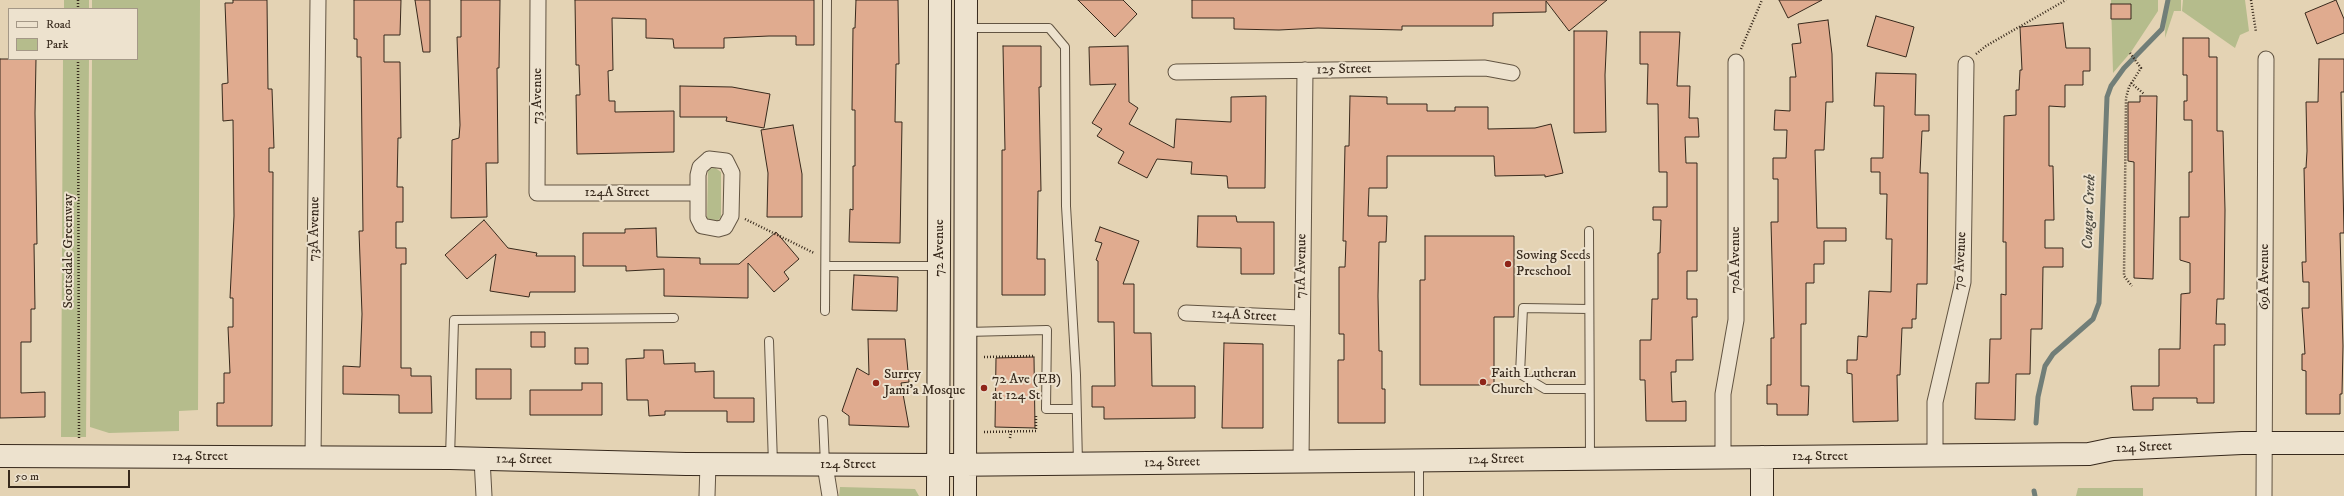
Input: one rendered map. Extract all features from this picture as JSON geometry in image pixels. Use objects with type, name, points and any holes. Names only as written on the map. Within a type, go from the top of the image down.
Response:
[{"type":"street","name":"73A Avenue","points":[[313,458],[318,0]]},
{"type":"street","name":"73 Avenue","points":[[537,193],[538,0]]},
{"type":"street","name":"72 Avenue","points":[[938,496],[940,0]]},
{"type":"street","name":"72 Avenue","points":[[965,496],[966,0]]},
{"type":"street","name":"69A Avenue","points":[[2264,496],[2266,59]]},
{"type":"street","name":"70A Avenue","points":[[1723,458],[1723,394],[1736,320],[1736,62]]},
{"type":"street","name":"70 Avenue","points":[[1935,456],[1935,402],[1963,282],[1966,64]]},
{"type":"street","name":"125 Street","points":[[1176,72],[1485,68],[1512,73]]},
{"type":"street","name":"71A Avenue","points":[[1301,461],[1301,318],[1305,70]]},
{"type":"street","name":"124A Street","points":[[537,193],[698,193]]},
{"type":"street","name":"124A Street","points":[[1186,313],[1301,318]]},
{"type":"street","name":"124 Street","points":[[0,456],[450,458],[708,464],[965,465],[2089,454],[2113,449],[2264,450],[2344,443]]},
{"type":"street","points":[[2264,450],[2344,456]]},
{"type":"street","points":[[1762,457],[1762,496]]},
{"type":"street","points":[[482,459],[484,496]]},
{"type":"street","points":[[707,496],[708,464]]},
{"type":"street","points":[[825,465],[830,496]]},
{"type":"lane","points":[[825,311],[827,0]]},
{"type":"lane","points":[[966,28],[1049,28],[1065,47],[1066,206],[1078,464]]},
{"type":"lane","points":[[1589,231],[1590,459]]},
{"type":"lane","points":[[826,266],[940,266]]},
{"type":"lane","points":[[1589,309],[1523,308],[1520,374],[1545,389],[1589,389]]},
{"type":"lane","points":[[450,458],[454,320],[674,318]]},
{"type":"lane","points":[[966,332],[1047,330],[1046,409],[1076,409]]},
{"type":"lane","points":[[769,341],[772,464]]},
{"type":"lane","points":[[823,420],[825,465]]},
{"type":"lane","points":[[1419,460],[1419,496]]},
{"type":"path","points":[[1736,62],[1747,32],[1762,0]]},
{"type":"path","points":[[1966,64],[1986,46],[2066,0]]},
{"type":"path","points":[[2251,0],[2256,32]]},
{"type":"path","points":[[2130,53],[2141,68],[2131,83],[2126,98],[2124,276],[2132,286]]},
{"type":"path","name":"Scottsdale Greenway","points":[[78,60],[79,443]]},
{"type":"path","points":[[2131,83],[2144,94]]},
{"type":"path","points":[[740,218],[748,219],[813,253],[826,256]]},
{"type":"path","points":[[984,357],[1036,356],[1036,363]]},
{"type":"path","points":[[984,432],[1036,431],[1036,409]]},
{"type":"path","points":[[1010,438],[1011,431]]},
{"type":"green space","points":[[64,0],[89,0],[89,8],[64,8]]},
{"type":"green space","points":[[92,0],[200,0],[198,410],[179,411],[179,431],[109,433],[90,427],[92,60],[138,60],[138,8],[92,8]]},
{"type":"green space","points":[[2111,0],[2158,0],[2158,11],[2131,52],[2113,73]]},
{"type":"green space","points":[[2166,0],[2181,0],[2181,11],[2174,11],[2165,38]]},
{"type":"green space","points":[[2183,0],[2245,0],[2249,31],[2240,35],[2235,48],[2182,11]]},
{"type":"green space","points":[[63,60],[89,60],[86,437],[61,437]]},
{"type":"green space","points":[[714,167],[721,172],[721,217],[716,222],[709,221],[707,218],[708,170]]},
{"type":"green space","points":[[840,487],[915,489],[919,496],[839,496]]},
{"type":"green space","points":[[2078,488],[2143,488],[2143,496],[2076,496]]},
{"type":"building","points":[[233,0],[267,0],[268,89],[272,89],[274,148],[269,148],[269,172],[273,172],[272,426],[217,426],[217,403],[224,403],[224,373],[230,373],[228,327],[233,327],[233,298],[230,298],[234,216],[233,120],[223,121],[222,84],[228,83],[225,3],[233,3]]},
{"type":"building","points":[[354,0],[401,0],[400,35],[384,35],[384,62],[400,62],[401,138],[398,138],[397,187],[403,187],[403,222],[396,222],[396,248],[406,248],[406,264],[401,264],[401,368],[411,368],[411,376],[431,376],[432,413],[399,413],[399,395],[343,394],[343,366],[360,367],[362,314],[359,231],[363,231],[361,57],[357,57],[357,39],[354,39]]},
{"type":"building","points":[[415,0],[430,0],[430,52],[423,52]]},
{"type":"building","points":[[461,0],[500,0],[499,68],[497,68],[498,163],[486,163],[487,217],[451,218],[452,140],[459,138],[460,125],[457,37],[461,37]]},
{"type":"building","points":[[575,0],[814,0],[814,45],[796,45],[796,36],[769,36],[724,38],[724,48],[674,48],[673,39],[646,38],[646,19],[612,18],[613,70],[608,71],[609,101],[615,101],[615,112],[674,111],[674,152],[577,154],[576,95],[580,95],[579,65],[576,65]]},
{"type":"building","points":[[856,0],[898,0],[899,64],[896,64],[895,122],[902,122],[900,243],[849,242],[850,209],[853,210],[853,166],[855,166],[855,110],[852,110],[853,28],[855,28]]},
{"type":"building","points":[[1078,0],[1123,0],[1137,14],[1115,37]]},
{"type":"building","points":[[1192,0],[1607,0],[1569,31],[1546,1],[1546,12],[1493,13],[1493,26],[1402,26],[1402,30],[1318,28],[1279,30],[1234,29],[1234,18],[1192,18]]},
{"type":"building","points":[[1779,0],[1822,0],[1788,18]]},
{"type":"building","points":[[2336,0],[2344,19],[2344,33],[2317,44],[2305,13]]},
{"type":"building","points":[[2111,4],[2131,4],[2131,19],[2111,19]]},
{"type":"building","points":[[1876,16],[1914,27],[1906,57],[1867,46]]},
{"type":"building","points":[[1828,20],[1832,54],[1833,102],[1826,102],[1824,150],[1815,150],[1817,228],[1846,228],[1846,241],[1824,241],[1824,264],[1814,264],[1814,283],[1806,283],[1806,324],[1801,324],[1801,386],[1809,386],[1808,415],[1777,415],[1777,404],[1767,404],[1767,385],[1771,385],[1771,338],[1774,338],[1771,222],[1778,222],[1778,179],[1773,179],[1773,158],[1786,158],[1787,130],[1774,130],[1775,110],[1790,111],[1790,77],[1796,77],[1792,44],[1801,43],[1798,24]]},
{"type":"building","points":[[2063,23],[2066,48],[2090,48],[2090,71],[2083,71],[2083,85],[2065,85],[2065,107],[2049,106],[2049,166],[2053,166],[2054,220],[2045,220],[2045,248],[2063,248],[2063,267],[2043,267],[2042,329],[2031,329],[2030,374],[2016,374],[2015,420],[1975,419],[1976,383],[1989,383],[1990,339],[2001,339],[2001,294],[2006,295],[2006,242],[2003,242],[2004,116],[2016,115],[2016,90],[2019,90],[2020,70],[2022,70],[2020,27]]},
{"type":"building","points":[[1574,31],[1607,31],[1605,75],[1606,132],[1574,133]]},
{"type":"building","points":[[1640,32],[1680,32],[1677,86],[1690,86],[1689,118],[1698,118],[1699,137],[1685,137],[1686,163],[1697,163],[1697,271],[1687,271],[1687,299],[1697,299],[1697,317],[1692,317],[1693,360],[1676,360],[1676,372],[1671,372],[1672,402],[1686,401],[1686,421],[1646,421],[1645,380],[1640,380],[1640,340],[1651,340],[1652,299],[1658,299],[1658,253],[1660,253],[1661,220],[1653,220],[1653,207],[1667,207],[1667,172],[1659,172],[1658,104],[1647,104],[1648,64],[1640,64]]},
{"type":"building","points":[[2183,38],[2209,38],[2209,57],[2217,57],[2217,131],[2223,131],[2225,210],[2224,299],[2217,299],[2216,324],[2225,324],[2225,345],[2214,345],[2214,403],[2197,403],[2197,398],[2153,398],[2153,410],[2133,410],[2131,386],[2159,386],[2159,349],[2180,349],[2181,294],[2190,293],[2190,263],[2180,260],[2180,217],[2189,217],[2189,172],[2192,172],[2192,120],[2184,120],[2184,101],[2187,101],[2187,75],[2183,75]]},
{"type":"building","points":[[1003,46],[1041,46],[1041,87],[1039,87],[1041,191],[1038,191],[1037,259],[1045,259],[1045,295],[1002,295],[1002,150],[1005,150]]},
{"type":"building","points":[[1128,46],[1129,102],[1138,108],[1129,124],[1174,148],[1176,119],[1231,122],[1231,97],[1266,96],[1265,188],[1228,188],[1227,176],[1191,174],[1192,162],[1157,159],[1147,178],[1118,163],[1124,152],[1097,136],[1102,129],[1092,123],[1116,84],[1090,85],[1089,47]]},
{"type":"building","points":[[0,59],[36,60],[35,113],[37,244],[34,244],[35,309],[31,309],[31,342],[21,342],[21,393],[45,392],[45,417],[0,418]]},
{"type":"building","points":[[2319,59],[2344,59],[2344,92],[2341,92],[2344,233],[2340,233],[2343,346],[2340,414],[2306,414],[2306,371],[2302,370],[2302,354],[2305,354],[2302,308],[2309,308],[2309,282],[2303,282],[2302,262],[2306,262],[2304,168],[2306,168],[2307,151],[2306,102],[2318,102]]},
{"type":"building","points":[[1876,73],[1916,74],[1915,115],[1929,115],[1929,131],[1922,131],[1920,173],[1928,173],[1927,284],[1917,284],[1916,319],[1912,319],[1912,328],[1902,328],[1900,375],[1897,375],[1898,421],[1853,422],[1852,374],[1847,373],[1847,360],[1857,360],[1858,336],[1867,337],[1869,291],[1891,292],[1892,239],[1886,239],[1887,194],[1880,194],[1880,172],[1871,172],[1871,158],[1883,158],[1884,106],[1874,106]]},
{"type":"building","points":[[680,86],[732,87],[770,94],[764,128],[726,121],[727,117],[680,117]]},
{"type":"building","points":[[1350,96],[1387,97],[1387,104],[1427,104],[1427,111],[1455,111],[1455,107],[1488,107],[1488,129],[1535,128],[1551,124],[1563,173],[1545,177],[1545,175],[1495,176],[1494,156],[1387,156],[1387,188],[1369,188],[1368,216],[1387,216],[1386,242],[1379,242],[1378,296],[1379,351],[1382,351],[1382,389],[1385,389],[1385,423],[1338,423],[1338,360],[1344,360],[1344,334],[1339,334],[1339,267],[1345,267],[1346,241],[1343,241],[1345,146],[1349,146]]},
{"type":"building","points":[[2140,96],[2157,96],[2153,279],[2134,278],[2134,162],[2128,161],[2128,102],[2140,102]]},
{"type":"building","points":[[793,125],[802,174],[802,217],[767,217],[768,173],[761,130]]},
{"type":"building","points":[[1198,216],[1236,216],[1237,222],[1274,222],[1274,274],[1241,274],[1241,248],[1197,247]]},
{"type":"building","points":[[484,220],[508,248],[537,253],[536,256],[575,256],[575,292],[530,292],[529,297],[490,291],[496,254],[467,279],[445,255]]},
{"type":"building","points":[[1100,227],[1139,241],[1123,284],[1134,284],[1134,333],[1151,333],[1152,386],[1195,386],[1195,418],[1104,419],[1104,407],[1092,407],[1092,386],[1115,386],[1114,322],[1098,322],[1098,261],[1096,260],[1102,243],[1095,241]]},
{"type":"building","points":[[656,228],[657,257],[700,258],[700,264],[739,264],[776,232],[799,259],[784,272],[789,279],[774,292],[748,263],[748,298],[664,296],[664,269],[626,271],[626,266],[583,266],[583,233],[625,233],[625,229]]},
{"type":"building","points":[[1425,236],[1514,236],[1514,317],[1494,317],[1494,385],[1420,385],[1420,280],[1425,280]]},
{"type":"building","points":[[854,275],[898,277],[897,311],[852,310]]},
{"type":"building","points":[[531,332],[545,332],[545,347],[531,347]]},
{"type":"building","name":"Surrey Jami'a Mosque","points":[[868,339],[905,339],[909,382],[901,383],[909,427],[849,425],[849,416],[842,411],[857,368],[869,375]]},
{"type":"building","points":[[1224,343],[1263,344],[1263,428],[1222,428]]},
{"type":"building","points":[[575,348],[588,348],[588,364],[575,364]]},
{"type":"building","points":[[644,350],[663,350],[664,364],[695,363],[695,372],[714,371],[714,398],[754,398],[754,422],[727,422],[727,411],[665,411],[665,415],[649,416],[648,400],[627,400],[626,359],[644,358]]},
{"type":"building","points":[[1034,357],[1035,428],[995,427],[996,358]]},
{"type":"building","points":[[476,369],[511,369],[511,399],[476,399]]},
{"type":"building","points":[[582,383],[602,383],[602,415],[530,415],[530,390],[582,390]]},
{"type":"waterway","name":"Cougar Creek","points":[[2036,423],[2038,397],[2045,366],[2053,354],[2093,319],[2099,303],[2107,97],[2111,86],[2124,68],[2162,29],[2168,0]]},
{"type":"waterway","name":"Cougar Creek","points":[[2034,491],[2035,496]]},
{"type":"place","name":"Sowing Seeds Preschool","points":[[1508,264]]},
{"type":"place","name":"Faith Lutheran Church","points":[[1483,382]]},
{"type":"place","name":"Surrey Jami'a Mosque","points":[[876,383]]},
{"type":"place","name":"72 Ave (EB) at 124 St","points":[[984,388]]}]
